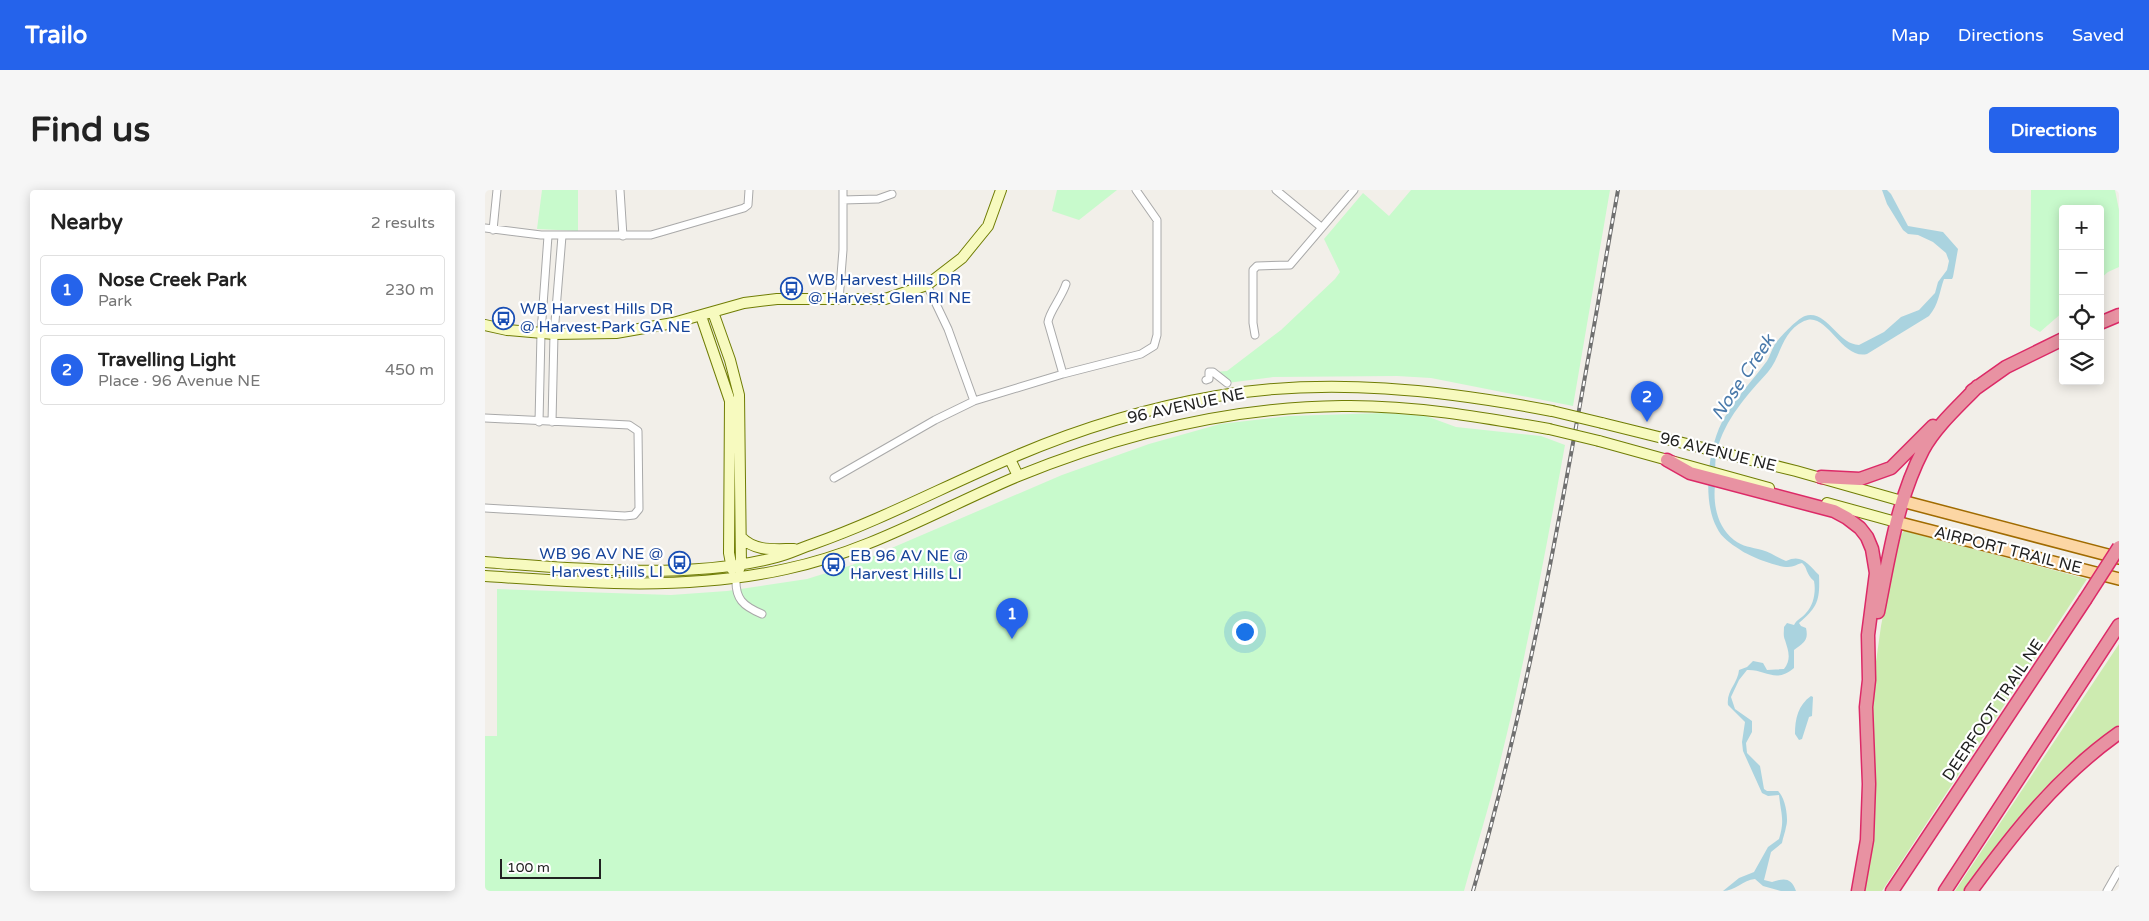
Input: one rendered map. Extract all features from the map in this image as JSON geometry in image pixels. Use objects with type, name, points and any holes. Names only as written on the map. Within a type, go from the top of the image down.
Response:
[{"type":"highway","points":[[2104,321],[2119,315]]},
{"type":"highway","points":[[1821,477],[1860,479],[1891,468],[1954,405],[1978,386],[2020,359],[2061,340]]},
{"type":"highway","points":[[1858,891],[1867,840],[1869,784],[1866,707],[1870,656],[1896,522],[1902,500],[1924,449],[1946,420],[1978,386]]},
{"type":"highway","points":[[1667,460],[1690,473],[1758,488],[1834,511],[1853,522],[1867,536],[1872,550],[1876,573],[1868,635],[1870,656]]},
{"type":"highway","name":"DEERFOOT TRAIL NE","points":[[1892,891],[2119,547]]},
{"type":"highway","points":[[1945,891],[2119,625]]},
{"type":"highway","points":[[1971,891],[2001,849],[2035,808],[2067,775],[2119,733]]},
{"type":"highway","points":[[2035,808],[2079,771],[2119,743]]},
{"type":"main road","points":[[485,325],[554,334],[617,333],[701,316],[744,303],[777,299],[885,299],[927,285],[962,258],[988,226],[1001,190]]},
{"type":"main road","points":[[713,312],[730,360],[739,395],[741,565],[736,578]]},
{"type":"main road","points":[[701,316],[730,401],[729,565],[736,578]]},
{"type":"main road","name":"96 AVENUE NE","points":[[485,562],[614,569],[672,569],[741,565],[780,557],[797,549],[856,529],[1010,458],[1118,420],[1173,405],[1219,396],[1252,392],[1340,388],[1407,390],[1460,395],[1552,411],[1821,477],[1902,500]]},
{"type":"main road","name":"96 AVENUE NE","points":[[485,576],[626,584],[736,578],[785,570],[832,558],[1018,476],[1114,443],[1177,426],[1225,416],[1311,407],[1406,408],[1458,414],[1599,441],[1667,460]]},
{"type":"main road","points":[[1010,458],[1018,476]]},
{"type":"main road","name":"96 AVENUE NE","points":[[1758,488],[1896,522]]},
{"type":"main road","name":"AIRPORT TRAIL NE","points":[[1902,500],[2119,558]]},
{"type":"main road","name":"AIRPORT TRAIL NE","points":[[1896,522],[2119,579]]},
{"type":"main road","points":[[741,537],[752,546],[758,548],[797,549]]},
{"type":"street","points":[[493,230],[497,190]]},
{"type":"street","points":[[620,190],[623,236]]},
{"type":"street","points":[[485,228],[555,236],[651,235],[744,208],[748,205],[749,190]]},
{"type":"street","points":[[839,300],[843,250],[843,190]]},
{"type":"street","points":[[834,478],[935,420],[974,400],[1141,354],[1154,346],[1157,335],[1157,220],[1136,190]]},
{"type":"street","points":[[1275,190],[1321,228]]},
{"type":"street","points":[[1255,335],[1253,323],[1253,270],[1257,266],[1290,265],[1354,190]]},
{"type":"street","points":[[843,200],[878,199],[892,194]]},
{"type":"street","points":[[539,422],[541,333],[555,236]]},
{"type":"street","points":[[552,422],[555,236]]},
{"type":"street","points":[[1063,374],[1048,322],[1062,296],[1066,284]]},
{"type":"street","points":[[927,285],[948,329],[974,400]]},
{"type":"street","points":[[1206,380],[1209,380],[1209,372],[1213,372],[1227,383]]},
{"type":"street","points":[[485,418],[629,425],[638,431],[639,509],[634,515],[625,516],[485,508]]},
{"type":"street","points":[[736,578],[735,589],[742,604],[762,614]]},
{"type":"street","points":[[2107,891],[2119,870]]},
{"type":"green space","points":[[542,190],[578,190],[578,231],[537,229]]},
{"type":"green space","points":[[1057,190],[1117,190],[1079,220],[1052,211]]},
{"type":"green space","points":[[1411,190],[1610,190],[1573,406],[1431,378],[1397,376],[1273,377],[1227,383],[1214,372],[1227,371],[1281,330],[1335,279],[1340,272],[1324,239],[1363,193],[1389,216]]},
{"type":"green space","points":[[2031,190],[2115,190],[2119,210],[2119,267],[2104,276],[2104,205],[2059,205],[2059,315],[2040,332],[2030,326]]},
{"type":"green space","points":[[1384,413],[1426,416],[1456,427],[1541,436],[1565,445],[1526,649],[1508,730],[1464,891],[485,891],[485,736],[497,736],[497,589],[671,595],[727,591],[807,579],[852,565],[1062,475],[1149,444],[1220,424],[1289,416]]},
{"type":"green space","points":[[1904,531],[2087,579],[1882,891],[1864,891],[1871,778],[1873,683],[1881,626],[1895,553],[1899,537]]},
{"type":"green space","points":[[2119,644],[2119,725],[2083,752],[2059,774],[2016,821],[1964,891],[1955,891]]},
{"type":"water","points":[[1882,190],[1887,190],[1891,194],[1908,226],[1943,232],[1958,249],[1953,277],[1952,279],[1944,279],[1937,303],[1932,312],[1929,316],[1867,354],[1858,354],[1849,350],[1820,322],[1804,321],[1796,326],[1786,338],[1768,372],[1745,398],[1731,418],[1720,440],[1717,451],[1715,492],[1717,515],[1728,535],[1747,547],[1765,551],[1786,561],[1796,558],[1801,559],[1819,575],[1817,602],[1799,623],[1806,628],[1807,636],[1805,641],[1794,650],[1794,668],[1782,675],[1770,675],[1747,670],[1739,680],[1731,697],[1735,709],[1752,721],[1752,732],[1746,743],[1747,753],[1760,766],[1764,789],[1767,791],[1778,791],[1783,798],[1786,808],[1787,823],[1782,843],[1771,852],[1764,880],[1772,882],[1787,880],[1792,883],[1796,891],[1781,891],[1763,886],[1755,879],[1723,891],[1739,878],[1754,872],[1768,847],[1779,839],[1782,822],[1779,795],[1768,796],[1762,793],[1743,751],[1742,742],[1745,722],[1728,705],[1730,691],[1737,679],[1739,670],[1747,667],[1753,661],[1763,663],[1767,670],[1784,669],[1788,662],[1789,654],[1784,637],[1784,627],[1787,623],[1794,625],[1809,610],[1813,602],[1815,589],[1814,581],[1802,563],[1788,567],[1763,561],[1736,547],[1721,534],[1712,517],[1709,504],[1710,460],[1713,446],[1722,422],[1732,406],[1767,361],[1777,341],[1802,317],[1813,315],[1820,318],[1845,339],[1859,345],[1884,332],[1901,317],[1919,310],[1935,293],[1938,282],[1947,270],[1949,261],[1946,253],[1933,242],[1918,235],[1908,234],[1903,230],[1887,204]]},
{"type":"water","points":[[1811,696],[1813,697],[1812,716],[1809,717],[1802,739],[1799,740],[1795,734],[1797,718],[1800,708]]},
{"type":"railway","points":[[1473,891],[1518,717],[1537,630],[1555,542],[1618,190]]},
{"type":"place","name":"WB Harvest Hills DR @ Harvest Glen RI NE","points":[[792,289]]},
{"type":"place","name":"WB Harvest Hills DR @ Harvest Park GA NE","points":[[504,318]]},
{"type":"place","name":"Travelling Light","points":[[1647,422]]},
{"type":"place","name":"WB 96 AV NE @ Harvest Hills LI","points":[[679,563]]},
{"type":"place","name":"EB 96 AV NE @ Harvest Hills LI","points":[[834,565]]},
{"type":"place","name":"Nose Creek Park","points":[[1012,639]]},
{"type":"water label","name":"Nose Creek","points":[[1743,377]]}]
